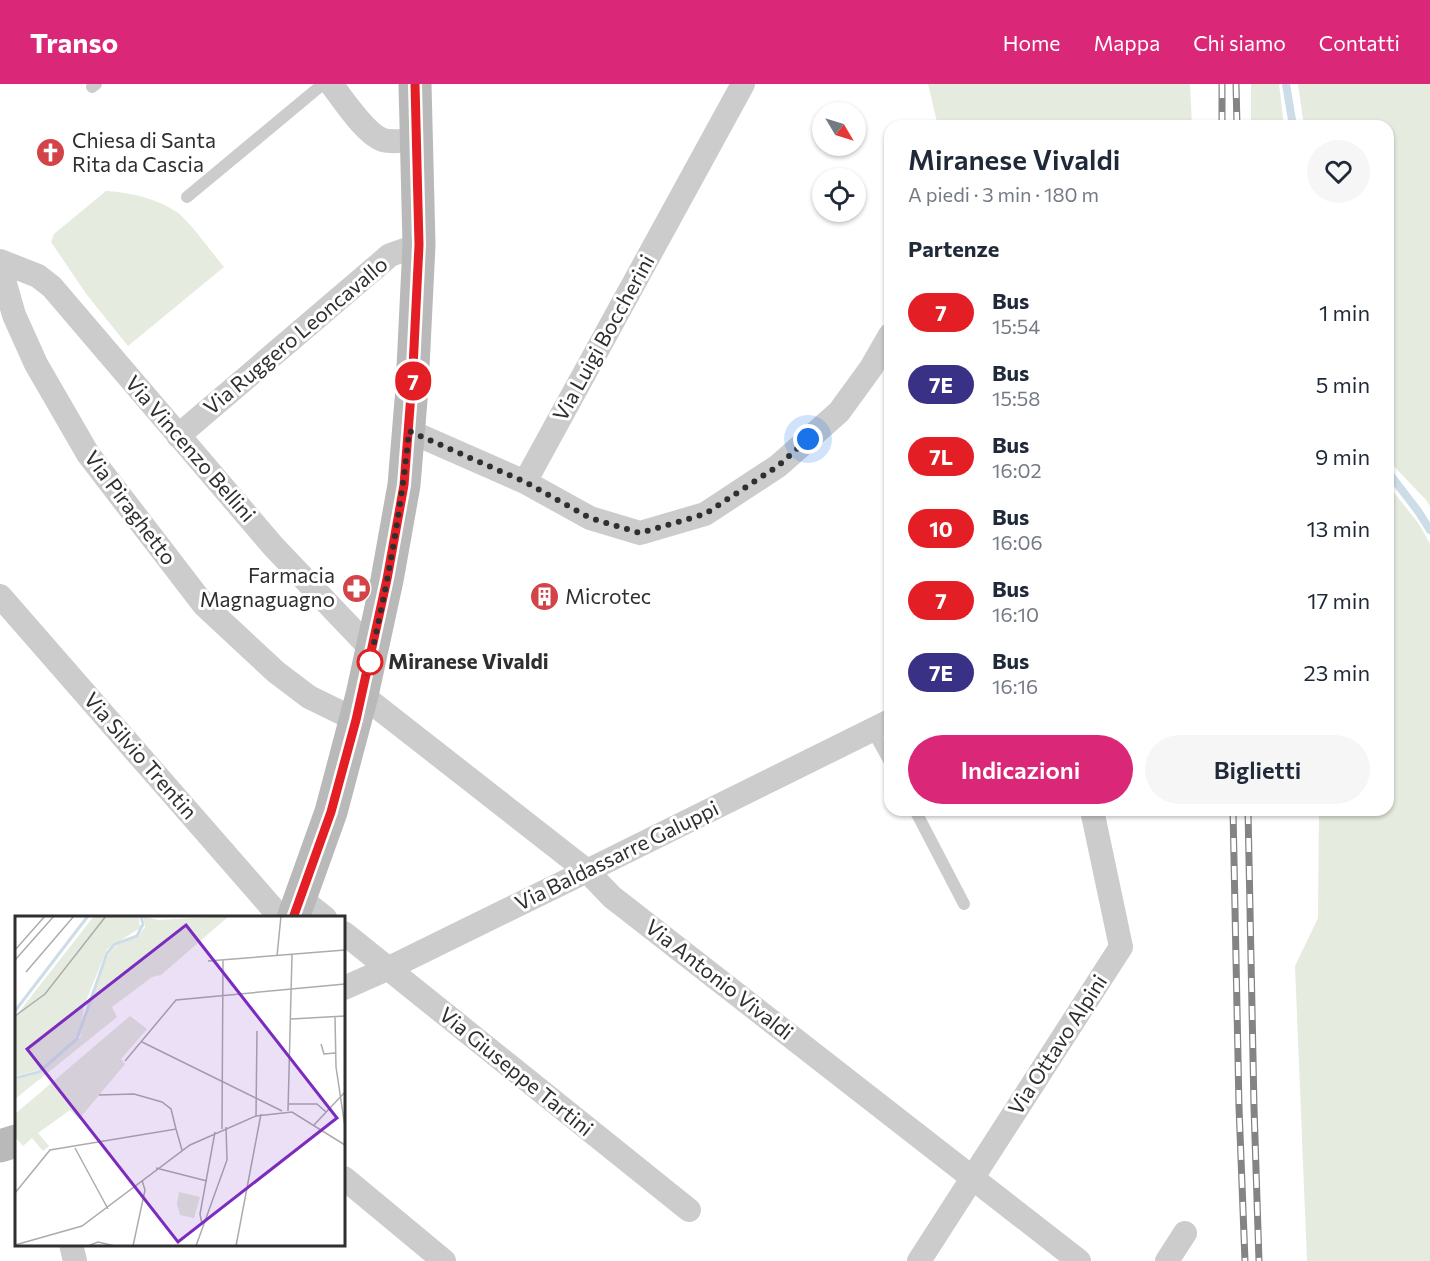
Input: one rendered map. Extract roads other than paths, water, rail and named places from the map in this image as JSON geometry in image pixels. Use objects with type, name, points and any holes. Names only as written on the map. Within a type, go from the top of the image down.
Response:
[{"type":"street","points":[[331,84],[359,120],[378,138],[385,141],[417,140]]},
{"type":"street","name":"Via Luigi Boccherini","points":[[525,482],[743,84]]},
{"type":"street","points":[[300,913],[331,812],[359,707],[387,579],[404,485],[419,245],[416,85]]},
{"type":"street","name":"Via Ruggero Leoncavallo","points":[[178,436],[390,255],[419,245]]},
{"type":"street","name":"Via Vincenzo Bellini","points":[[0,261],[38,276],[52,287],[273,546],[372,650]]},
{"type":"street","name":"Via Piraghetto","points":[[0,267],[14,315],[36,364],[88,454],[204,605],[276,672],[309,697],[359,707]]},
{"type":"street","points":[[409,431],[525,482],[590,518],[640,533],[705,514],[778,466],[838,412],[871,368],[884,345]]},
{"type":"street","name":"Via Silvio Trentin","points":[[0,596],[300,913]]},
{"type":"street","name":"Via Antonio Vivaldi","points":[[359,707],[587,871],[612,897],[1079,1261]]},
{"type":"street","name":"Via Baldassarre Galuppi","points":[[345,988],[387,969],[881,725]]},
{"type":"street","name":"Via Ottavo Alpini","points":[[919,1261],[1121,947],[1093,816]]},
{"type":"street","name":"Via Giuseppe Tartini","points":[[345,934],[689,1210]]},
{"type":"street","points":[[0,1146],[15,1141]]},
{"type":"street","points":[[345,1179],[444,1261]]},
{"type":"street","points":[[1167,1261],[1185,1233]]},
{"type":"street","points":[[72,1246],[75,1261]]},
{"type":"lane","points":[[187,197],[323,84]]},
{"type":"lane","points":[[918,816],[964,904]]},
{"type":"waterway","points":[[1286,84],[1292,120]]},
{"type":"waterway","points":[[1394,480],[1430,530]]},
{"type":"railway","points":[[1222,84],[1222,120]]},
{"type":"railway","points":[[1236,84],[1237,120]]},
{"type":"railway","points":[[1233,816],[1239,1107],[1245,1261]]},
{"type":"railway","points":[[1248,816],[1259,1261]]},
{"type":"place","name":"Chiesa di Santa Rita da Cascia","points":[[51,153]]},
{"type":"place","name":"Farmacia Magnaguagno","points":[[356,588]]},
{"type":"place","name":"Microtec","points":[[544,597]]},
{"type":"place","name":"Miranese Vivaldi","points":[[370,662]]}]
